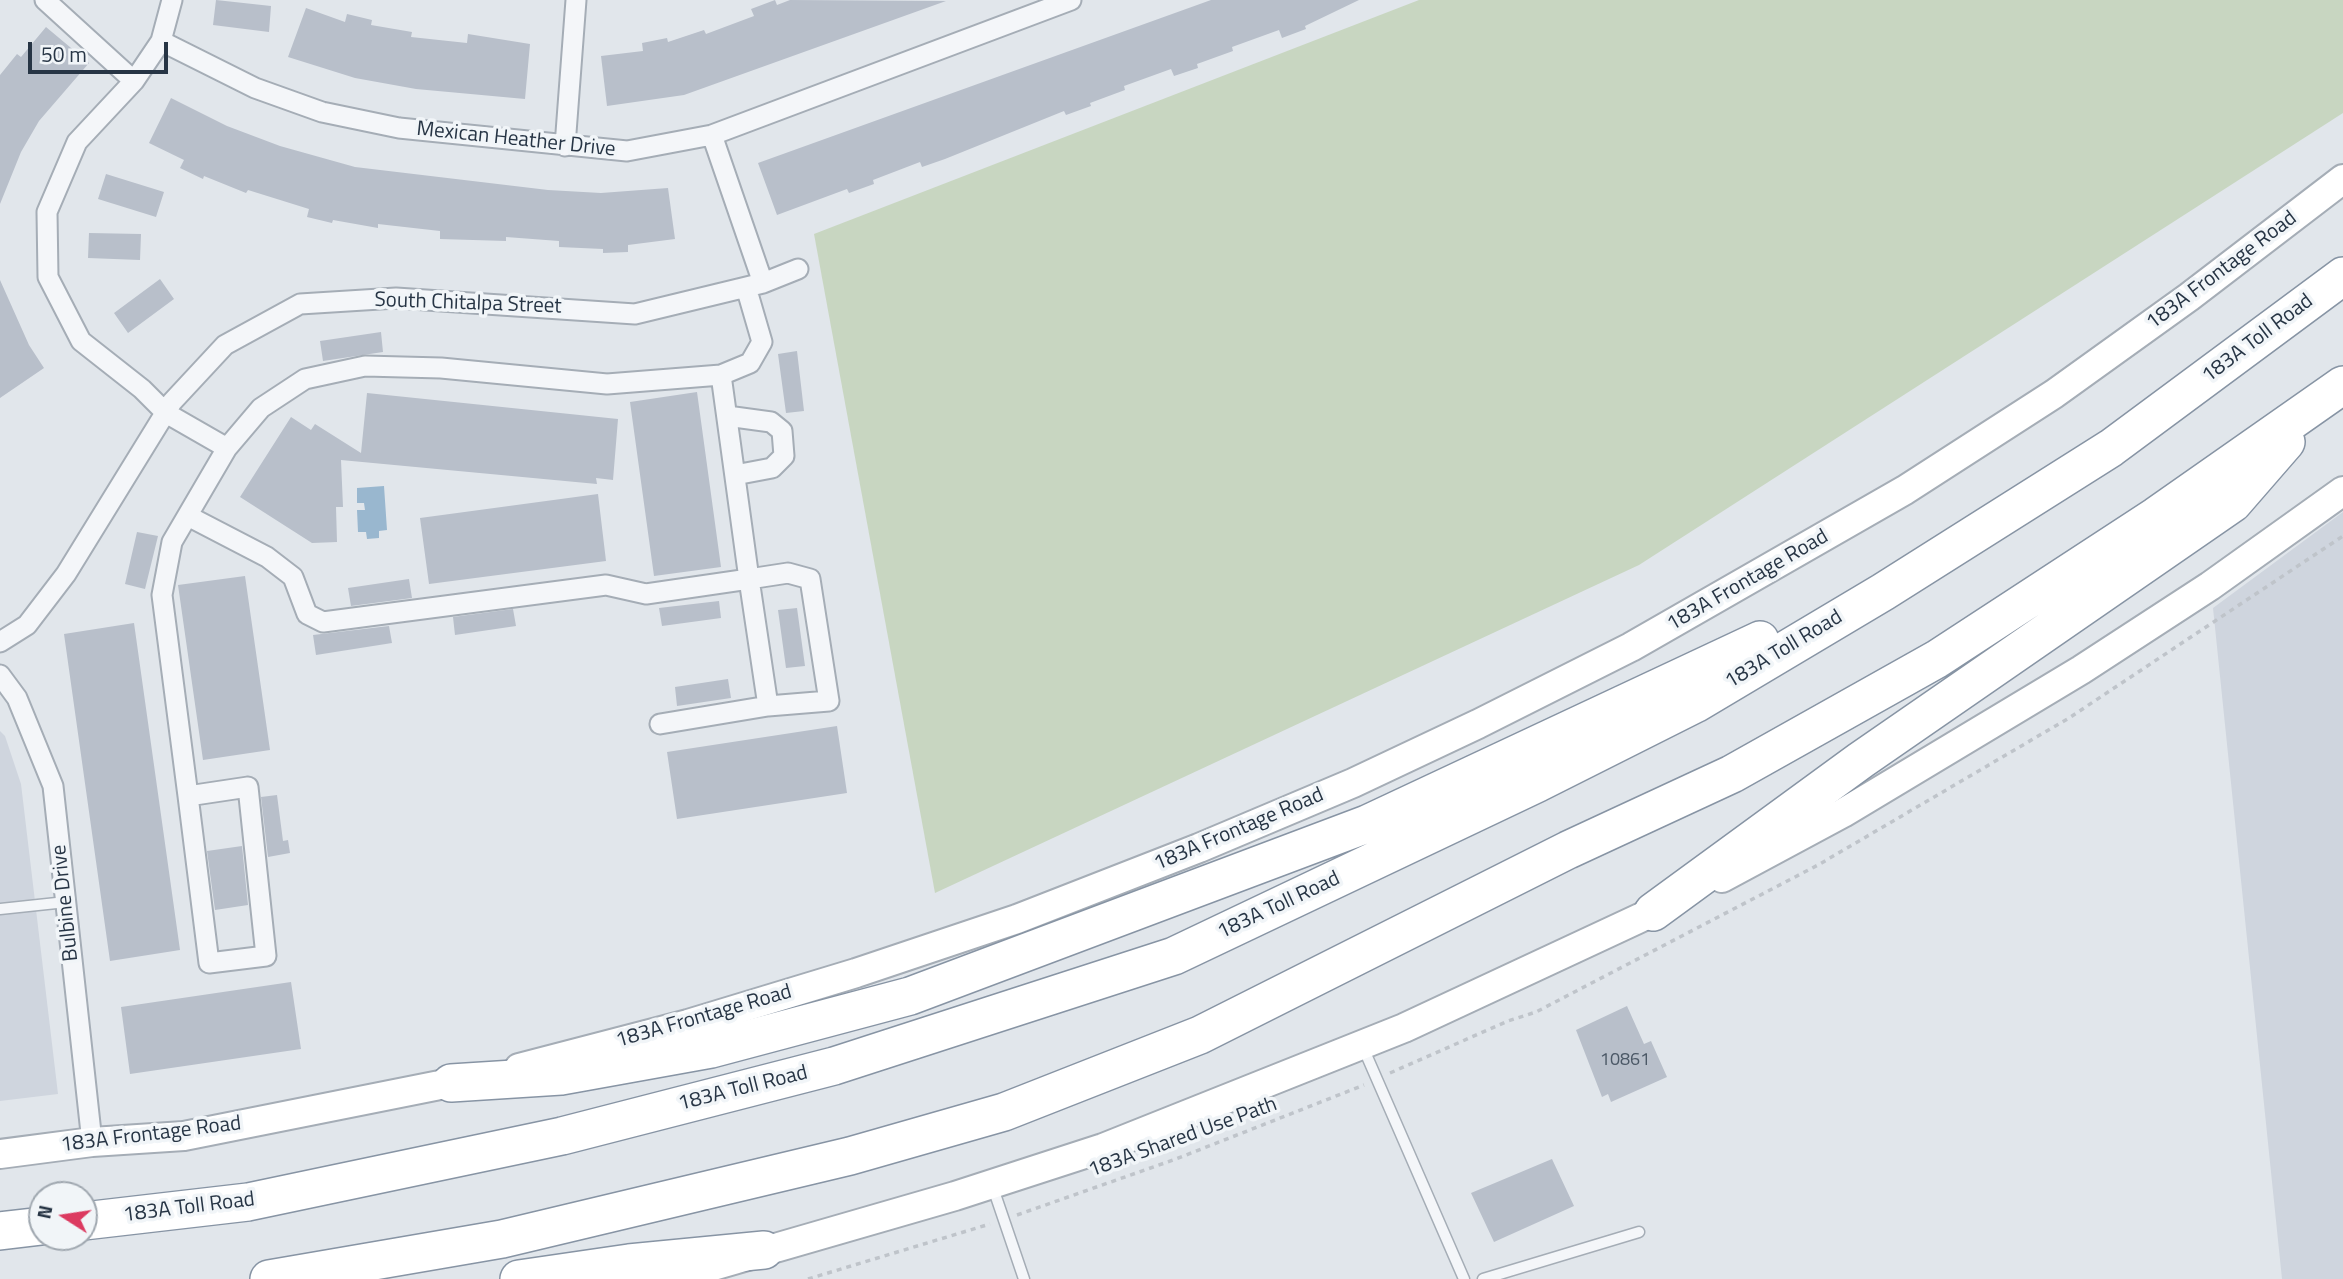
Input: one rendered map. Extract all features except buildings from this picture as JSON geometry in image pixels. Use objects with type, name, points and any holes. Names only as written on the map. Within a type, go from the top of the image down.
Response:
[{"type":"highway","name":"183A Toll Road","points":[[98,1219],[248,1202],[562,1136],[834,1066],[1174,956],[1538,783],[1695,704],[2111,448],[2330,286]]},
{"type":"highway","points":[[1653,912],[1861,760],[2233,503],[2333,392]]},
{"type":"highway","points":[[270,1279],[502,1239],[850,1156],[1004,1112],[1200,1035],[1568,850],[1732,774],[1937,659],[2156,516],[2333,392]]},
{"type":"highway","points":[[451,1083],[561,1076],[711,1049],[910,996],[1367,824],[1957,545]]},
{"type":"highway","points":[[0,1231],[28,1228]]},
{"type":"highway","points":[[519,1279],[629,1263],[764,1250]]},
{"type":"main road","name":"183A Frontage Road","points":[[0,1154],[92,1142],[184,1136],[451,1083],[688,1024],[856,973],[1017,919],[1199,848],[1353,783],[1478,724],[1643,640],[1905,490],[2054,394],[2189,298],[2343,179]]},
{"type":"main road","points":[[668,1279],[991,1184],[1103,1148],[1362,1045],[1537,968],[1653,912],[1843,813],[2022,706],[2210,586],[2343,491]]},
{"type":"street","points":[[45,0],[134,81]]},
{"type":"street","points":[[172,0],[161,41],[134,81],[77,142],[47,212],[48,277],[81,341],[142,389],[166,413],[227,448]]},
{"type":"street","points":[[565,146],[576,0]]},
{"type":"street","name":"Mexican Heather Drive","points":[[161,41],[255,88],[322,112],[399,128],[627,151],[712,135],[1072,0]]},
{"type":"street","points":[[188,796],[248,787],[266,956],[209,963],[162,595],[172,542],[227,448],[261,408],[305,379],[365,366],[441,368],[607,384],[721,375],[750,363],[762,342],[755,285],[712,135]]},
{"type":"street","name":"South Chitalpa Street","points":[[0,642],[27,625],[66,574],[166,413],[225,345],[300,304],[396,298],[635,314],[755,285],[798,270]]},
{"type":"street","points":[[721,375],[768,706]]},
{"type":"street","points":[[727,416],[771,422],[782,431],[784,456],[772,468],[735,475]]},
{"type":"street","points":[[188,516],[267,556],[293,577],[307,614],[323,622],[606,585],[646,594],[788,573],[810,579],[829,701],[768,706],[660,724]]},
{"type":"street","name":"Bulbine Drive","points":[[0,675],[17,698],[53,786],[92,1142]]},
{"type":"lane","points":[[0,909],[66,902]]},
{"type":"lane","points":[[1362,1045],[1464,1279]]},
{"type":"lane","points":[[991,1184],[1024,1279]]},
{"type":"lane","points":[[1483,1279],[1639,1232]]},
{"type":"path","name":"183A Shared Use Path","points":[[1016,1216],[1176,1159],[1359,1087]]},
{"type":"path","points":[[808,1279],[988,1225]]},
{"type":"shaded area","points":[[2343,512],[2343,1279],[2282,1279],[2213,608]]},
{"type":"shaded area","points":[[0,731],[5,736],[21,784],[58,1094],[0,1101]]},
{"type":"green space","points":[[1419,0],[2343,0],[2343,113],[1639,565],[935,893],[814,234]]},
{"type":"water","points":[[384,486],[387,530],[379,531],[379,538],[367,539],[366,532],[358,532],[357,510],[365,510],[364,503],[357,503],[357,488]]}]
